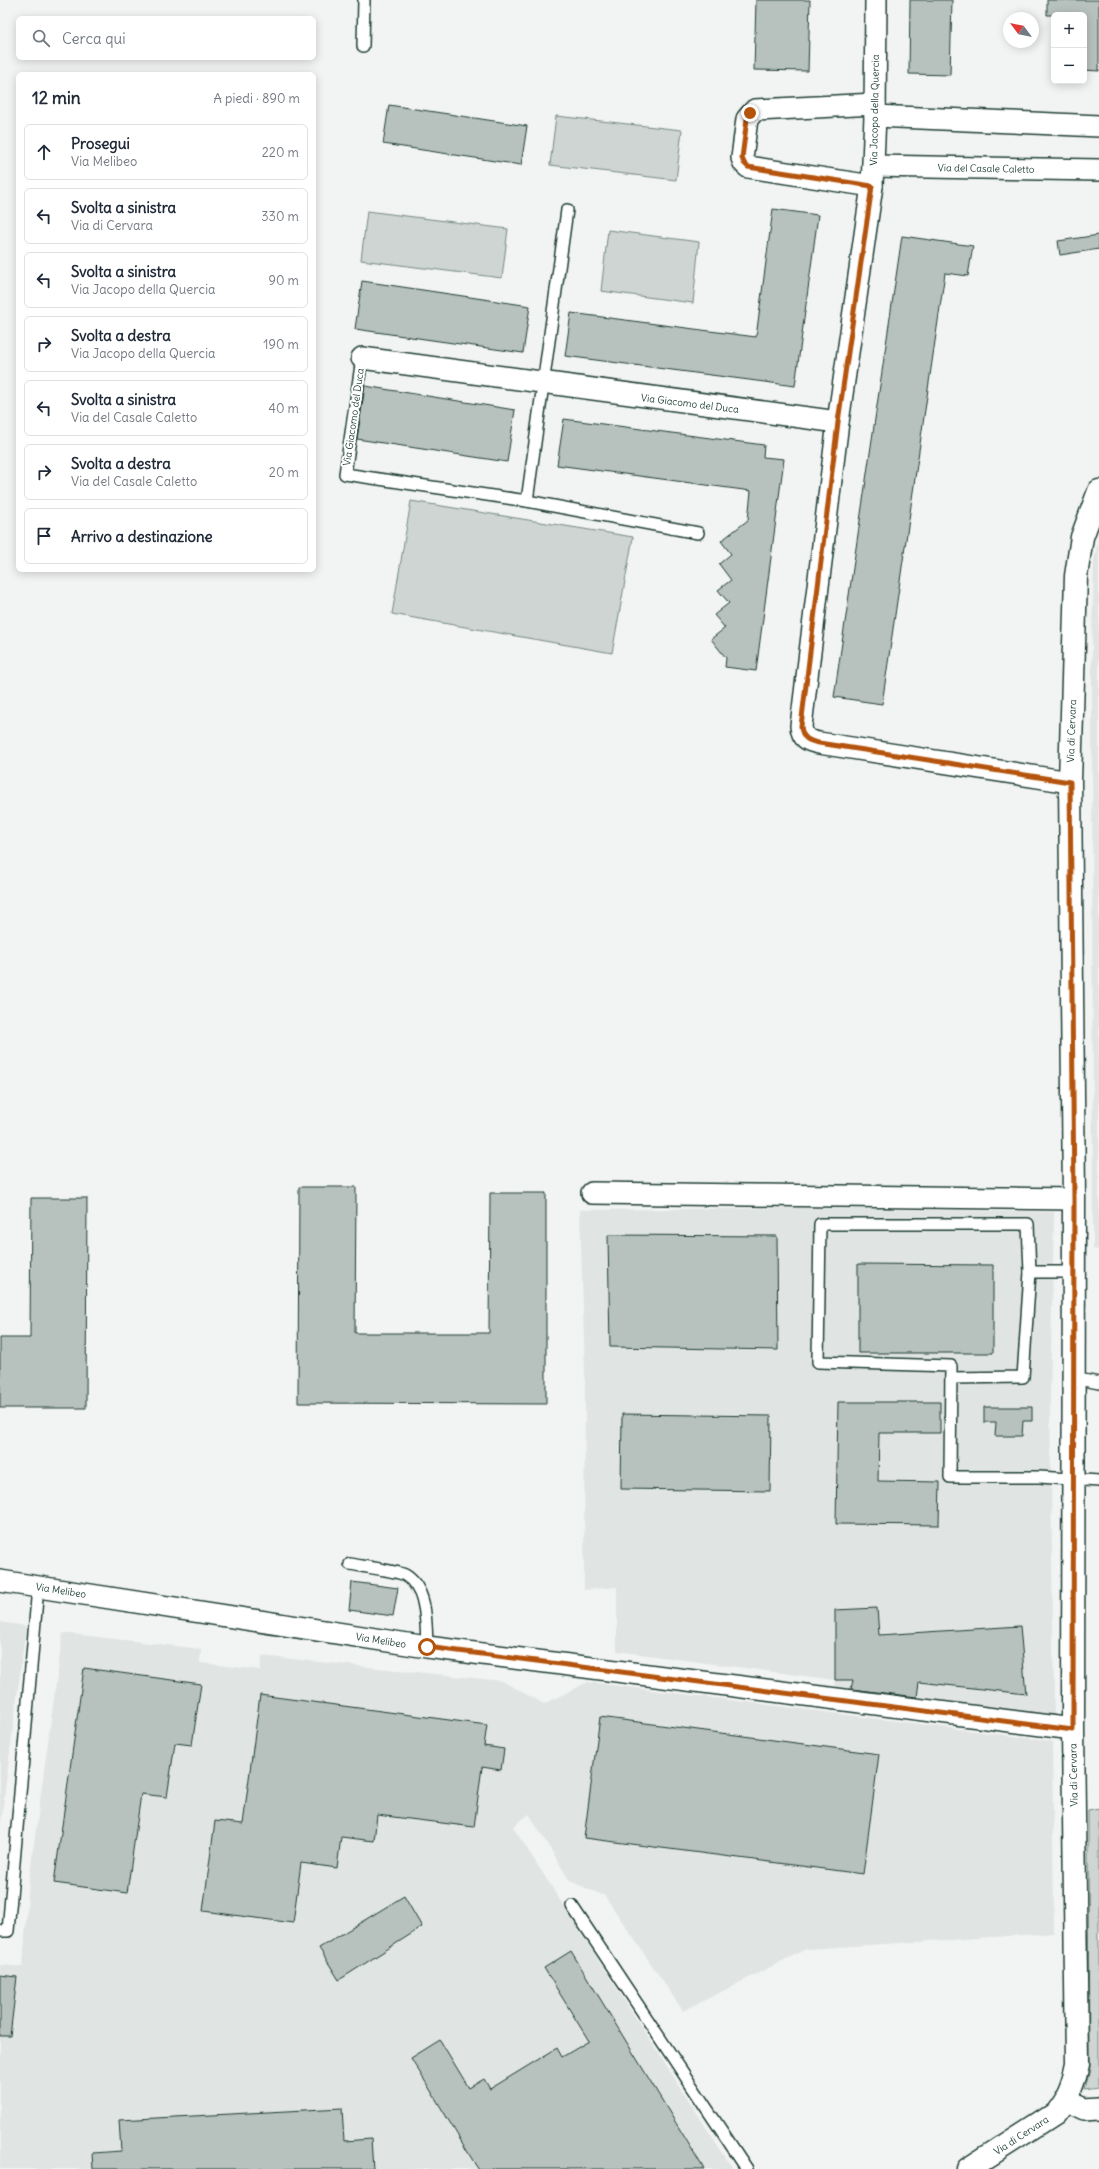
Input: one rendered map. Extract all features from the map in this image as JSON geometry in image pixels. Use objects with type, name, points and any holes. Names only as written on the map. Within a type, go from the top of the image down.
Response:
[{"type":"street","name":"Via Jacopo della Quercia","points":[[876,0],[875,110],[872,176],[838,422],[801,726],[802,734],[805,738],[819,743],[1070,782]]},
{"type":"street","name":"Via del Casale Caletto","points":[[1099,126],[875,110],[755,110],[747,119],[742,158],[748,167],[872,176],[1099,170]]},
{"type":"street","name":"Via Giacomo del Duca","points":[[362,358],[543,384],[838,422]]},
{"type":"street","name":"Via di Cervara","points":[[968,2169],[1055,2113],[1065,2100],[1072,2087],[1077,2064],[1073,1730],[1074,1199],[1070,782],[1076,576],[1082,537],[1099,491]]},
{"type":"street","points":[[592,1194],[1074,1199]]},
{"type":"street","name":"Via Melibeo","points":[[0,1581],[427,1647],[1073,1730]]},
{"type":"street","points":[[1065,2100],[1084,2109],[1099,2108]]},
{"type":"lane","points":[[363,46],[364,0]]},
{"type":"lane","points":[[527,500],[567,210]]},
{"type":"lane","name":"Via Giacomo del Duca","points":[[362,358],[345,474],[527,500],[698,533]]},
{"type":"lane","points":[[951,1378],[1022,1378],[1030,1272],[1028,1224],[820,1224],[818,1362],[951,1366],[950,1477],[1073,1479],[1099,1482]]},
{"type":"lane","points":[[1030,1272],[1074,1272]]},
{"type":"lane","points":[[1073,1378],[1099,1383]]},
{"type":"lane","points":[[350,1564],[405,1575],[418,1589],[426,1614],[427,1647]]},
{"type":"lane","points":[[0,1931],[8,1931],[38,1587]]},
{"type":"lane","points":[[572,1906],[747,2169]]},
{"type":"shaded area","points":[[556,116],[682,130],[676,180],[550,165]]},
{"type":"shaded area","points":[[367,211],[508,229],[502,278],[361,260]]},
{"type":"shaded area","points":[[608,230],[699,242],[693,303],[601,291]]},
{"type":"shaded area","points":[[411,501],[633,537],[612,653],[392,614]]},
{"type":"shaded area","points":[[1099,538],[1099,1250],[1093,1249],[1092,647],[1094,561]]},
{"type":"shaded area","points":[[800,1208],[1054,1212],[1050,1397],[1054,1719],[836,1690],[835,1680],[617,1651],[617,1587],[584,1590],[585,1373],[580,1210]]},
{"type":"shaded area","points":[[0,1622],[26,1626],[0,1829]]},
{"type":"shaded area","points":[[63,1633],[201,1649],[200,1663],[260,1670],[262,1656],[502,1681],[544,1704],[588,1682],[1052,1741],[1054,1933],[806,1949],[683,2011],[605,1896],[570,1881],[529,1814],[513,1827],[733,2169],[0,2169],[0,1965],[23,1967],[29,1880]]},
{"type":"shaded area","points":[[1099,1808],[1099,2088],[1084,2090],[1089,2069],[1088,1810]]},
{"type":"building","points":[[756,0],[810,0],[808,71],[754,70]]},
{"type":"building","points":[[910,0],[952,0],[950,75],[909,74]]},
{"type":"building","points":[[1047,0],[1099,0],[1099,71],[1087,70],[1087,12],[1051,12],[1051,15],[1047,15]]},
{"type":"building","points":[[389,105],[527,126],[521,165],[383,144]]},
{"type":"building","points":[[773,209],[818,215],[795,386],[565,356],[571,313],[756,337]]},
{"type":"building","points":[[1099,235],[1099,249],[1060,255],[1058,241]]},
{"type":"building","points":[[902,236],[973,246],[968,276],[945,273],[882,704],[834,697]]},
{"type":"building","points":[[362,281],[530,306],[523,353],[355,329]]},
{"type":"building","points":[[365,386],[515,410],[507,462],[357,439]]},
{"type":"building","points":[[564,419],[764,445],[763,457],[784,459],[756,671],[725,667],[726,658],[711,639],[725,628],[714,615],[729,603],[718,590],[731,580],[719,564],[731,554],[721,541],[748,520],[751,491],[557,465]]},
{"type":"building","points":[[299,1187],[356,1187],[355,1333],[489,1333],[490,1193],[546,1193],[546,1404],[298,1403]]},
{"type":"building","points":[[31,1198],[87,1198],[86,1408],[0,1408],[0,1338],[30,1338]]},
{"type":"building","points":[[608,1235],[777,1236],[778,1350],[610,1347]]},
{"type":"building","points":[[858,1264],[993,1265],[993,1353],[858,1353]]},
{"type":"building","points":[[838,1402],[940,1402],[940,1433],[879,1433],[878,1481],[940,1482],[939,1525],[836,1524]]},
{"type":"building","points":[[984,1407],[1032,1407],[1032,1421],[1023,1421],[1022,1436],[995,1436],[996,1422],[984,1422]]},
{"type":"building","points":[[622,1414],[771,1416],[770,1491],[621,1489]]},
{"type":"building","points":[[352,1582],[398,1588],[393,1616],[349,1610]]},
{"type":"building","points":[[877,1608],[879,1635],[1020,1626],[1026,1694],[919,1682],[917,1697],[851,1689],[853,1680],[835,1680],[835,1610]]},
{"type":"building","points":[[84,1668],[201,1684],[192,1745],[175,1743],[167,1797],[141,1794],[127,1893],[54,1883]]},
{"type":"building","points":[[260,1695],[487,1725],[484,1746],[504,1749],[501,1770],[482,1767],[474,1827],[377,1815],[374,1841],[341,1837],[337,1868],[301,1863],[293,1923],[203,1911],[215,1821],[243,1824]]},
{"type":"building","points":[[600,1717],[879,1754],[863,1874],[584,1838]]},
{"type":"building","points":[[404,1896],[422,1927],[339,1980],[319,1948]]},
{"type":"building","points":[[571,1951],[704,2169],[478,2169],[411,2058],[440,2040],[469,2088],[484,2079],[490,2089],[557,2048],[562,2057],[589,2041],[544,1968]]},
{"type":"building","points":[[0,1975],[17,1977],[10,2036],[0,2036]]},
{"type":"building","points":[[342,2108],[344,2141],[371,2139],[373,2169],[93,2169],[92,2153],[121,2151],[119,2120]]},
{"type":"route","points":[[427,1647],[1073,1730],[1074,1199],[1070,782],[819,743],[805,738],[802,734],[801,726],[838,422],[872,186],[748,167],[742,158],[747,119],[750,113]]}]
